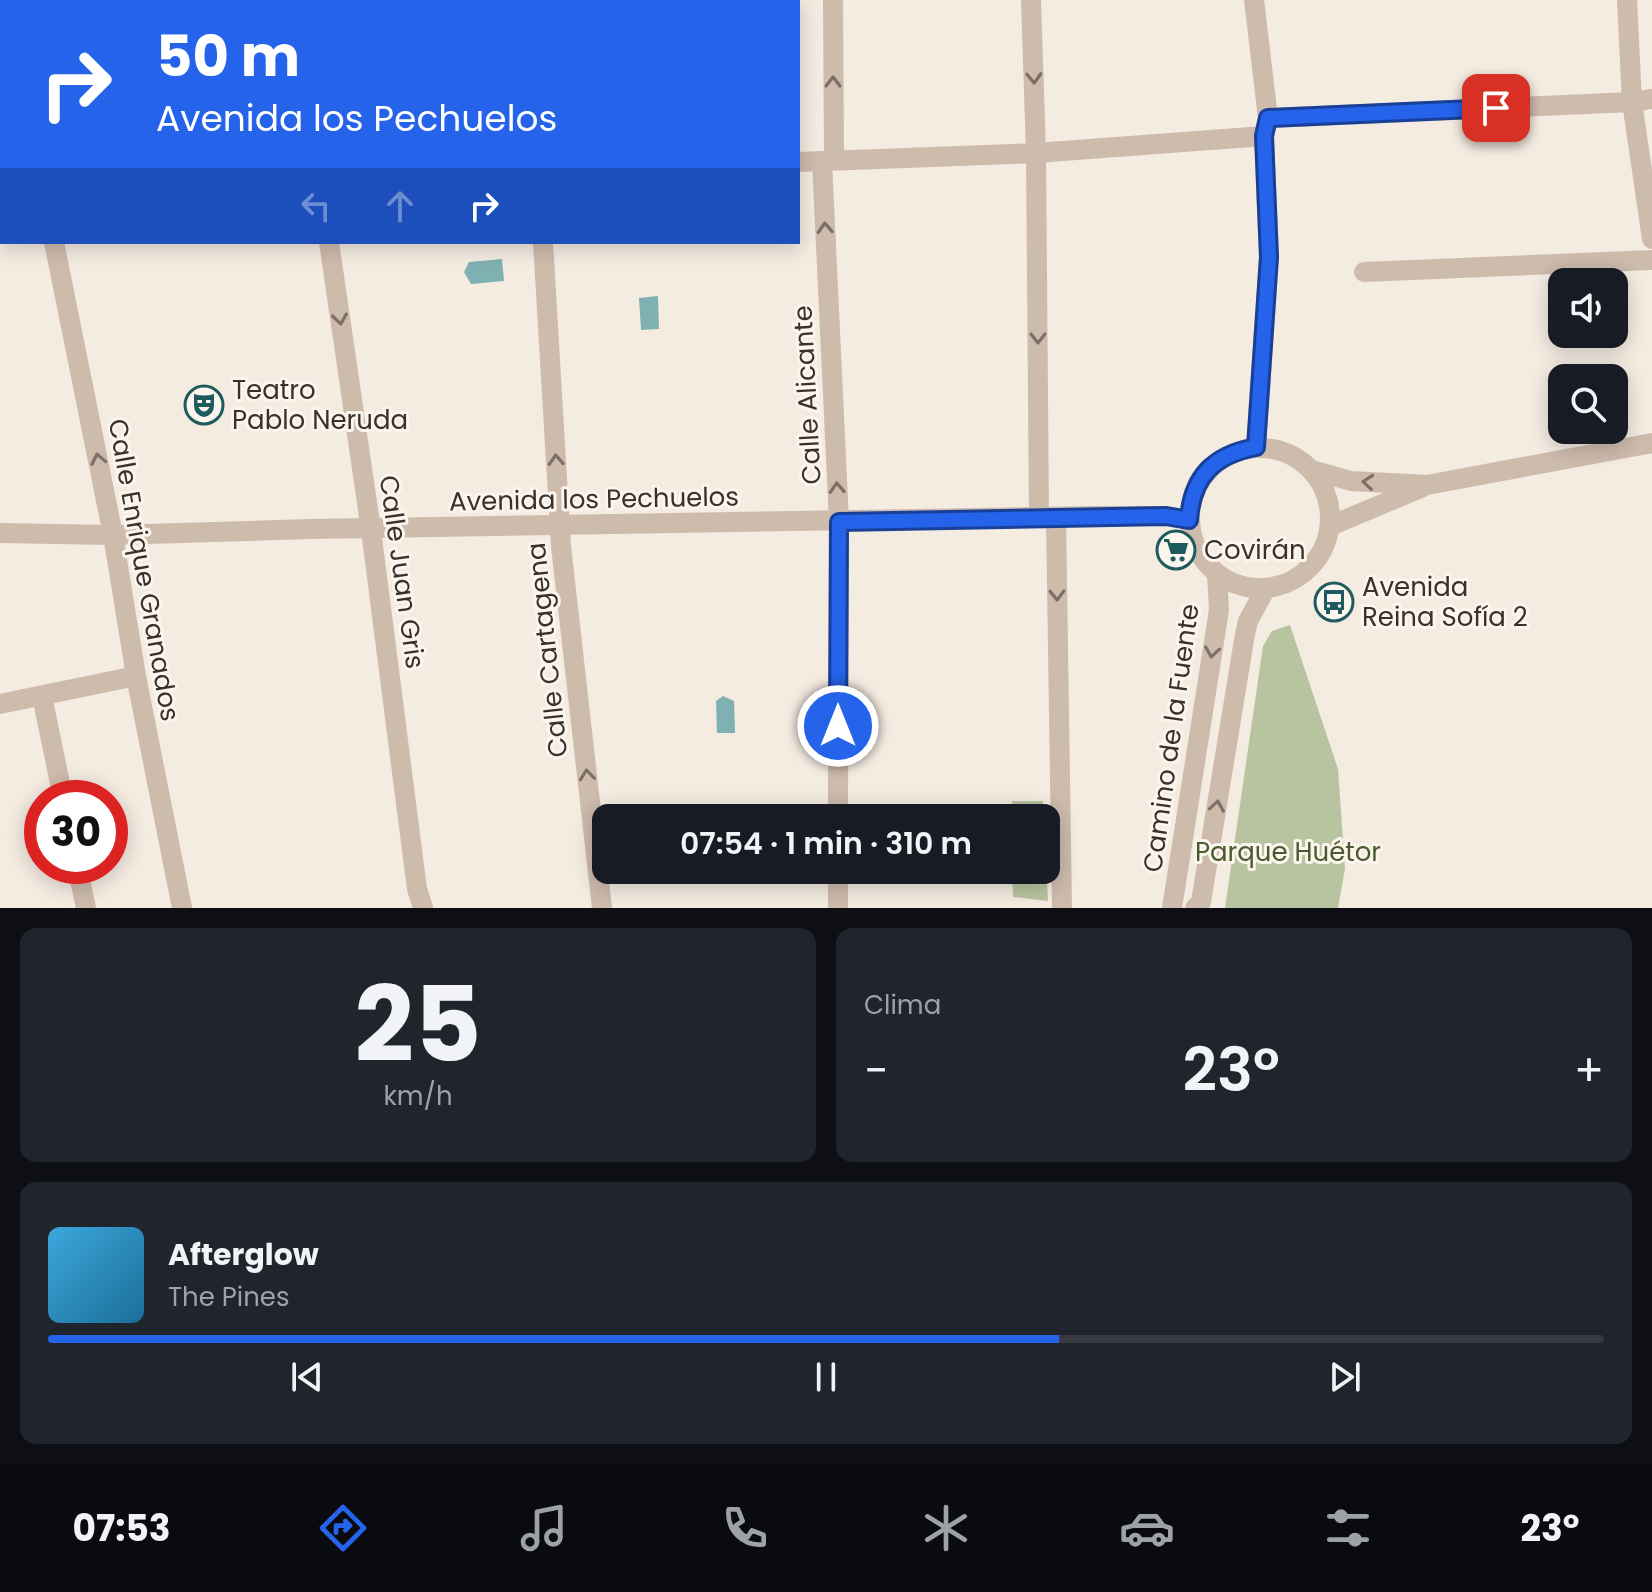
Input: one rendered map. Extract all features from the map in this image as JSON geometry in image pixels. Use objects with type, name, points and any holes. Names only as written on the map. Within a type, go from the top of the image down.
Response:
[{"type":"street","name":"Calle Alicante","points":[[833,0],[828,161],[839,522],[838,804]]},
{"type":"street","points":[[1031,0],[1062,908]]},
{"type":"street","points":[[1254,0],[1266,127],[1269,257],[1256,447]]},
{"type":"street","points":[[1627,0],[1642,100],[1652,239]]},
{"type":"street","points":[[800,162],[1036,153],[1266,127],[1642,100]]},
{"type":"street","name":"Calle Enrique Granados","points":[[54,244],[113,535],[136,676],[182,908]]},
{"type":"street","name":"Calle Juan Gris","points":[[329,244],[371,530],[417,889],[423,908]]},
{"type":"street","name":"Calle Cartagena","points":[[543,244],[560,527],[602,908]]},
{"type":"street","points":[[1364,272],[1652,260]]},
{"type":"street","points":[[1330,526],[1427,485],[1652,443]]},
{"type":"street","points":[[1312,470],[1328,501],[1330,526],[1317,560],[1303,575],[1265,590],[1242,586],[1217,574],[1205,563],[1194,544],[1189,520],[1190,503],[1197,485],[1212,465],[1237,451],[1256,447],[1287,453],[1312,470],[1351,481],[1427,485]]},
{"type":"street","name":"Avenida los Pechuelos","points":[[0,533],[113,535],[1048,517],[1166,516],[1189,520]]},
{"type":"street","name":"Camino de la Fuente","points":[[1172,908],[1219,610],[1217,574]]},
{"type":"street","name":"Camino de la Fuente","points":[[1195,908],[1201,902],[1245,634],[1248,621],[1265,590]]},
{"type":"street","points":[[0,704],[136,676]]},
{"type":"street","points":[[42,696],[59,780]]},
{"type":"street","points":[[81,884],[86,908]]},
{"type":"street","points":[[838,884],[838,908]]},
{"type":"green space","name":"Parque Huétor","points":[[1290,625],[1338,769],[1345,869],[1338,908],[1225,908],[1263,646],[1272,631]]},
{"type":"green space","points":[[1012,801],[1043,801],[1043,804],[1012,804]]},
{"type":"green space","points":[[1013,884],[1047,884],[1048,901],[1013,897]]},
{"type":"water","points":[[502,259],[504,281],[471,284],[464,272],[469,262]]},
{"type":"water","points":[[658,296],[659,329],[641,330],[639,298]]},
{"type":"water","points":[[723,696],[734,701],[735,733],[717,733],[716,701]]},
{"type":"place","name":"Teatro Pablo Neruda","points":[[204,405]]},
{"type":"place","name":"Covirán","points":[[1176,550]]},
{"type":"place","name":"Avenida Reina Sofía 2","points":[[1334,602]]},
{"type":"route","points":[[838,726],[839,522],[1166,516],[1189,520],[1190,503],[1197,485],[1212,465],[1237,451],[1256,447],[1269,257],[1264,136],[1268,118],[1496,108]]}]
